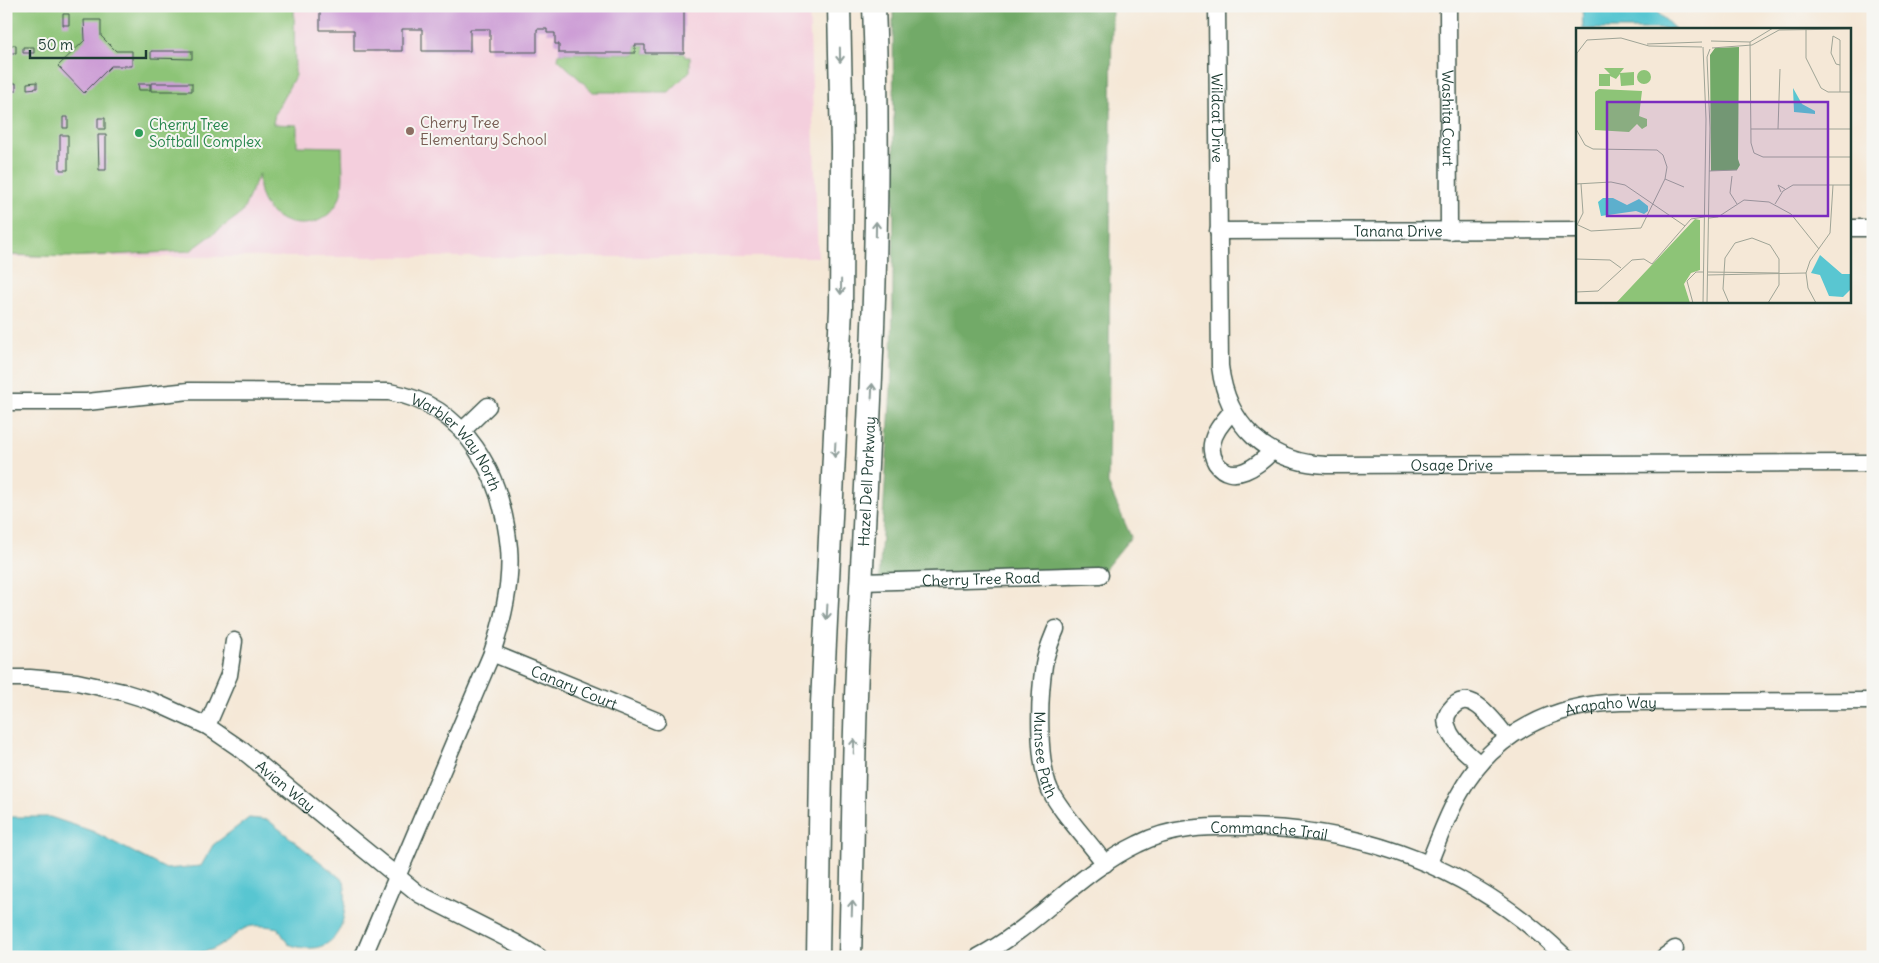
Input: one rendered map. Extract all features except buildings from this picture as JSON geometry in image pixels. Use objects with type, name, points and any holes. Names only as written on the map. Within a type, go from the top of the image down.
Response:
[{"type":"main road","points":[[818,957],[822,704],[841,309],[842,147],[839,6]]},
{"type":"main road","name":"Hazel Dell Parkway","points":[[850,957],[854,738],[874,336],[877,222],[874,6]]},
{"type":"street","name":"Wildcat Drive","points":[[1217,6],[1218,230]]},
{"type":"street","name":"Washita Court","points":[[1448,6],[1449,230]]},
{"type":"street","points":[[1852,228],[1873,228]]},
{"type":"street","name":"Tanana Drive","points":[[1218,230],[1576,230]]},
{"type":"street","name":"Osage Drive","points":[[1218,230],[1220,366],[1224,393],[1232,411],[1253,437],[1272,451],[1296,461],[1326,465],[1873,463]]},
{"type":"street","name":"Warbler Way North","points":[[6,402],[87,402],[189,391],[374,391],[402,394],[437,408],[463,430],[479,451],[490,473],[505,522],[509,550],[505,605],[492,653],[363,957]]},
{"type":"street","points":[[463,430],[488,406]]},
{"type":"street","points":[[1232,411],[1218,428],[1211,446],[1214,460],[1221,468],[1225,471],[1240,473],[1257,464],[1272,451]]},
{"type":"street","name":"Cherry Tree Road","points":[[862,582],[1100,575]]},
{"type":"street","name":"Munsee Path","points":[[1056,629],[1048,648],[1044,666],[1041,724],[1043,771],[1051,791],[1105,864]]},
{"type":"street","points":[[207,726],[228,675],[234,641]]},
{"type":"street","name":"Canary Court","points":[[492,653],[657,721]]},
{"type":"street","name":"Avian Way","points":[[6,678],[78,682],[123,692],[152,701],[207,726],[242,750],[419,894],[516,943],[539,957]]},
{"type":"street","points":[[1478,764],[1448,730],[1446,718],[1452,707],[1464,701],[1475,703],[1507,737]]},
{"type":"street","name":"Arapaho Way","points":[[1429,863],[1460,792],[1478,764],[1507,737],[1561,710],[1604,702],[1873,701]]},
{"type":"street","name":"Commanche Trail","points":[[978,957],[1012,936],[1105,864],[1132,847],[1155,836],[1193,828],[1223,826],[1314,831],[1376,844],[1429,863],[1473,887],[1519,916],[1565,957]]},
{"type":"shaded area","name":"Cherry Tree Elementary School","points":[[6,6],[809,6],[818,257],[6,257]]},
{"type":"green space","name":"Cherry Tree Softball Complex","points":[[6,6],[294,6],[295,76],[275,113],[273,124],[297,125],[297,146],[342,147],[343,184],[335,206],[324,218],[310,223],[294,224],[280,218],[268,208],[260,194],[259,174],[242,213],[190,251],[69,257],[6,255]]},
{"type":"green space","points":[[893,6],[1112,6],[1108,484],[1131,537],[1100,575],[879,582],[892,372]]},
{"type":"green space","points":[[635,45],[645,45],[645,53],[684,53],[685,57],[690,57],[690,71],[669,92],[593,92],[558,59],[559,53],[635,53]]},
{"type":"water","points":[[1582,6],[1655,6],[1657,12],[1674,28],[1583,28]]},
{"type":"water","points":[[6,817],[50,817],[92,831],[166,869],[201,866],[213,845],[249,818],[268,820],[344,881],[345,911],[342,924],[336,935],[328,943],[318,947],[304,948],[288,944],[278,928],[256,926],[244,929],[215,948],[194,954],[6,957]]},
{"type":"place","name":"Cherry Tree Elementary School","points":[[410,131]]},
{"type":"place","name":"Cherry Tree Softball Complex","points":[[139,133]]}]
